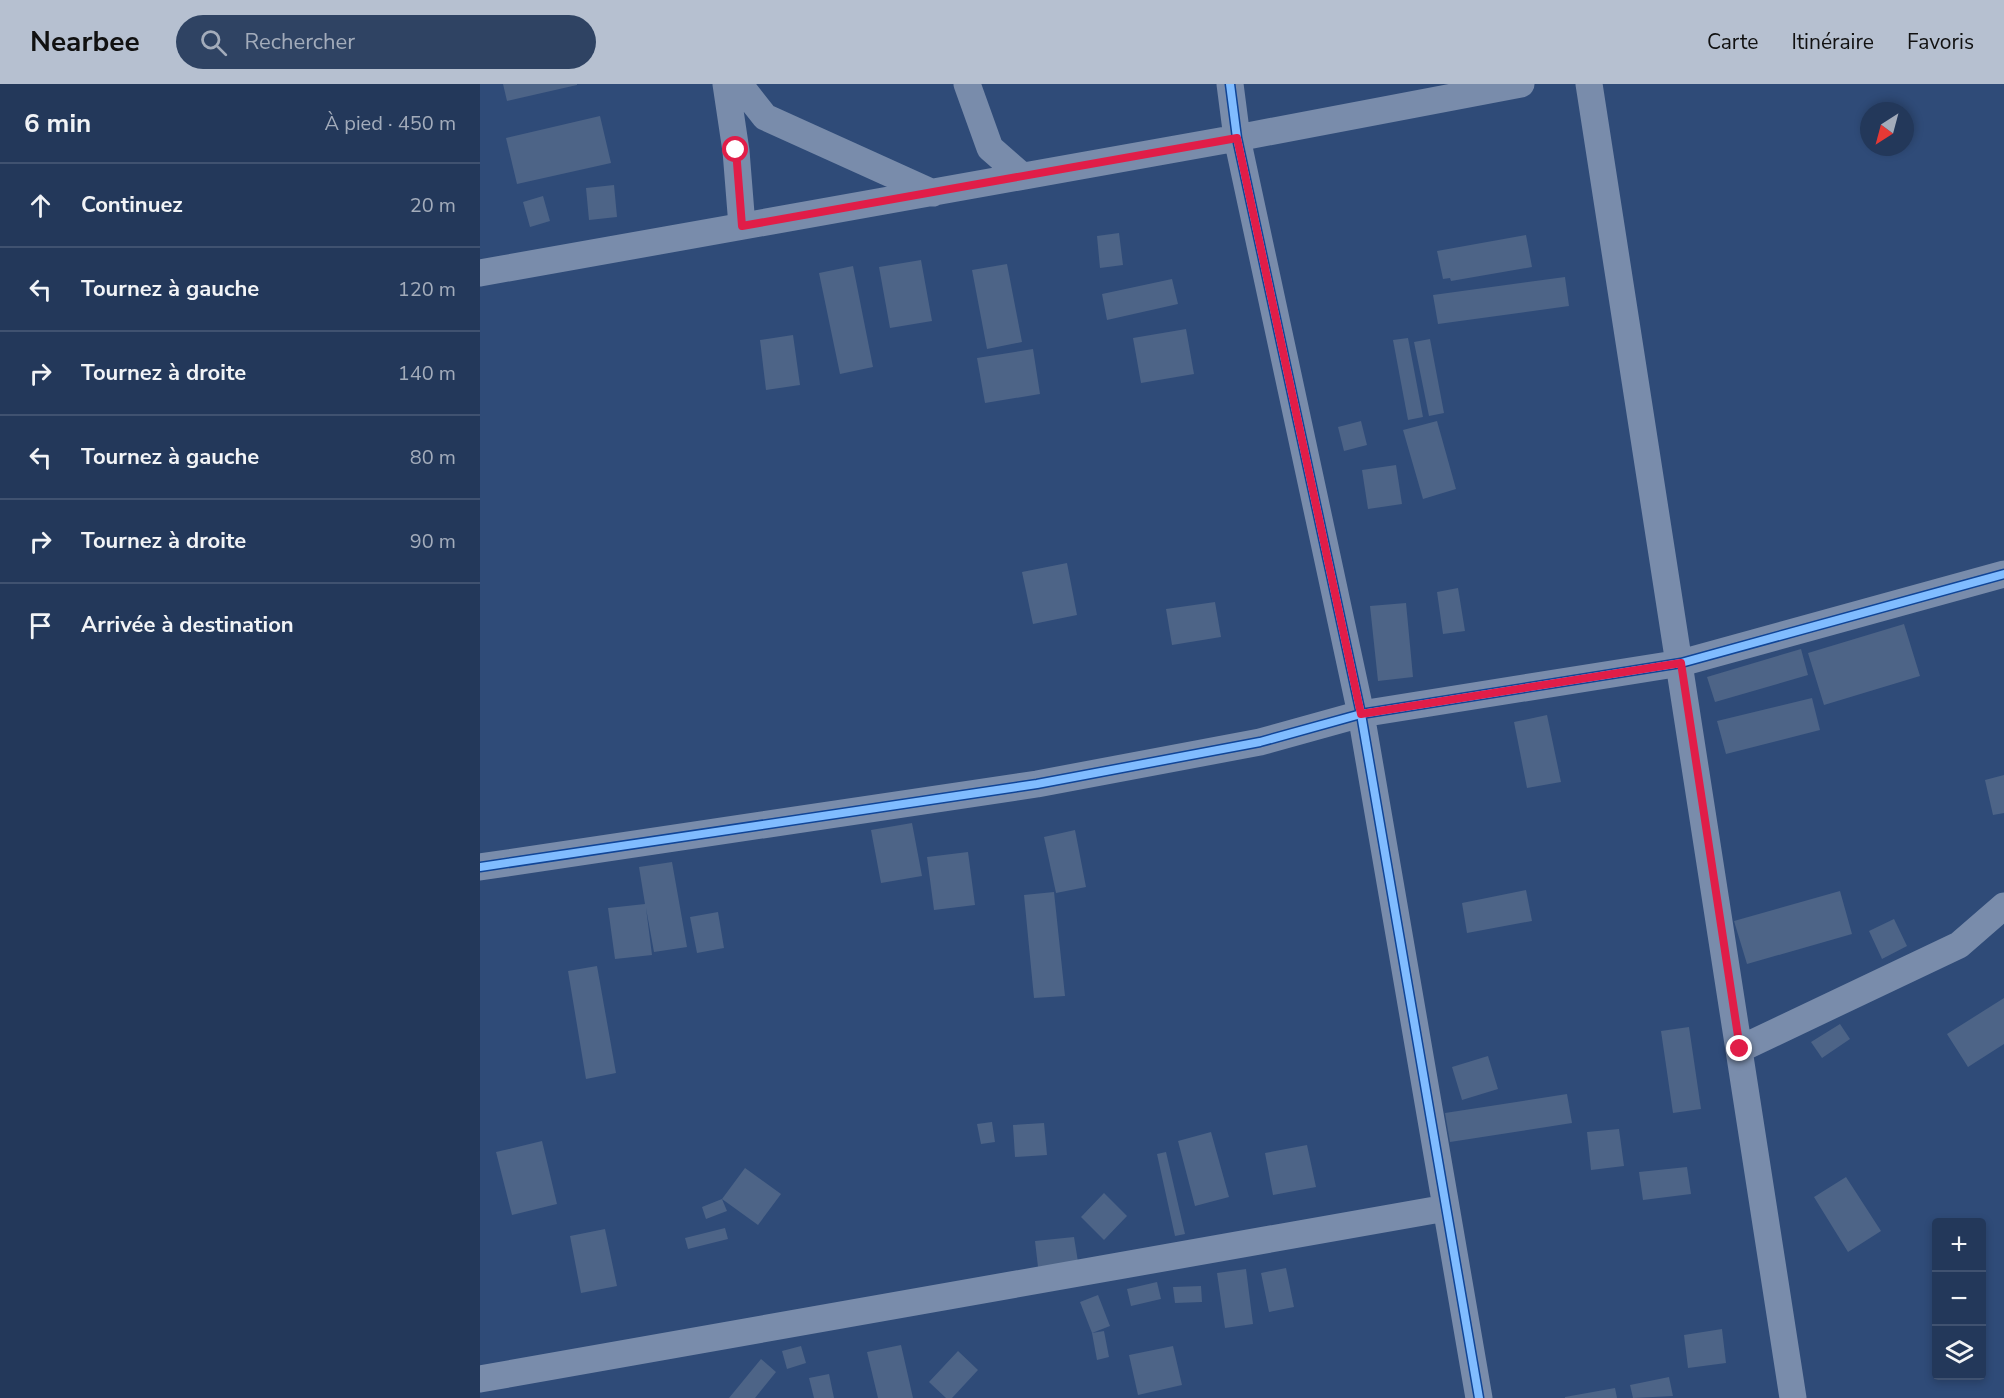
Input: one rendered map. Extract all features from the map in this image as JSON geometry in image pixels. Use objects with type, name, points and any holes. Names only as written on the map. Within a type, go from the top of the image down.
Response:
[{"type":"street","points":[[726,84],[736,150],[742,226]]},
{"type":"street","points":[[739,84],[765,117],[933,193]]},
{"type":"street","points":[[967,84],[990,148],[1022,176]]},
{"type":"street","points":[[1230,84],[1237,138],[1361,714],[1479,1398]]},
{"type":"street","points":[[480,273],[1237,138],[1521,84]]},
{"type":"street","points":[[1589,84],[1681,663],[1793,1398]]},
{"type":"street","points":[[480,867],[1037,784],[1260,742],[1361,714],[1681,663],[2004,574]]},
{"type":"street","points":[[1740,1049],[1959,945],[2004,906]]},
{"type":"street","points":[[480,1379],[1446,1208]]},
{"type":"building","points":[[503,84],[577,84],[577,85],[507,101]]},
{"type":"building","points":[[600,116],[611,163],[517,184],[506,138]]},
{"type":"building","points":[[614,185],[617,217],[589,220],[586,188]]},
{"type":"building","points":[[543,196],[550,221],[530,227],[523,202]]},
{"type":"building","points":[[1119,233],[1123,265],[1100,268],[1097,236]]},
{"type":"building","points":[[1526,235],[1532,267],[1451,281],[1450,278],[1443,279],[1437,251]]},
{"type":"building","points":[[921,260],[932,321],[890,328],[879,267]]},
{"type":"building","points":[[1007,264],[1022,342],[987,349],[972,270]]},
{"type":"building","points":[[853,266],[873,367],[840,374],[819,273]]},
{"type":"building","points":[[1565,277],[1569,306],[1438,324],[1433,295]]},
{"type":"building","points":[[1172,279],[1178,304],[1107,320],[1102,294]]},
{"type":"building","points":[[1186,329],[1194,374],[1141,383],[1133,338]]},
{"type":"building","points":[[793,335],[800,385],[766,390],[760,340]]},
{"type":"building","points":[[1408,338],[1423,417],[1408,420],[1393,340]]},
{"type":"building","points":[[1430,339],[1444,413],[1429,416],[1414,342]]},
{"type":"building","points":[[1033,349],[1040,394],[985,403],[977,358]]},
{"type":"building","points":[[1361,421],[1367,445],[1344,451],[1338,427]]},
{"type":"building","points":[[1437,421],[1456,489],[1423,499],[1403,430]]},
{"type":"building","points":[[1396,465],[1402,504],[1368,509],[1362,470]]},
{"type":"building","points":[[1067,563],[1077,615],[1033,624],[1022,572]]},
{"type":"building","points":[[1458,588],[1465,631],[1443,634],[1437,592]]},
{"type":"building","points":[[1215,602],[1221,637],[1172,645],[1166,609]]},
{"type":"building","points":[[1406,603],[1413,677],[1378,681],[1370,606]]},
{"type":"building","points":[[1904,624],[1920,676],[1824,705],[1808,653]]},
{"type":"building","points":[[1801,649],[1808,675],[1715,702],[1707,677]]},
{"type":"building","points":[[1812,698],[1820,730],[1726,754],[1717,721]]},
{"type":"building","points":[[1547,715],[1561,782],[1527,788],[1514,722]]},
{"type":"building","points":[[2004,775],[2004,813],[1993,815],[1985,780]]},
{"type":"building","points":[[912,823],[922,876],[881,883],[871,830]]},
{"type":"building","points":[[1075,830],[1086,887],[1056,893],[1044,837]]},
{"type":"building","points":[[968,852],[975,905],[934,910],[927,857]]},
{"type":"building","points":[[672,862],[687,947],[654,952],[646,908],[652,955],[615,959],[608,908],[645,904],[639,867]]},
{"type":"building","points":[[1526,890],[1532,921],[1467,933],[1462,903]]},
{"type":"building","points":[[1840,891],[1852,934],[1747,964],[1734,921]]},
{"type":"building","points":[[1054,892],[1065,996],[1034,998],[1024,895]]},
{"type":"building","points":[[718,912],[724,948],[697,953],[690,917]]},
{"type":"building","points":[[1894,919],[1907,946],[1882,959],[1869,931]]},
{"type":"building","points":[[597,966],[616,1073],[586,1079],[568,971]]},
{"type":"building","points":[[2004,998],[2004,1044],[1968,1067],[1947,1034]]},
{"type":"building","points":[[1840,1024],[1850,1039],[1822,1058],[1811,1042]]},
{"type":"building","points":[[1689,1027],[1701,1109],[1673,1113],[1661,1031]]},
{"type":"building","points":[[1488,1056],[1498,1089],[1462,1100],[1452,1067]]},
{"type":"building","points":[[1567,1094],[1572,1123],[1450,1142],[1445,1113]]},
{"type":"building","points":[[992,1122],[995,1142],[981,1144],[977,1124]]},
{"type":"building","points":[[1044,1123],[1047,1155],[1015,1157],[1013,1125]]},
{"type":"building","points":[[1619,1129],[1624,1166],[1591,1170],[1587,1132]]},
{"type":"building","points":[[1211,1132],[1229,1197],[1195,1206],[1178,1141]]},
{"type":"building","points":[[542,1141],[557,1204],[512,1215],[496,1152]]},
{"type":"building","points":[[1307,1145],[1316,1187],[1273,1195],[1265,1153]]},
{"type":"building","points":[[1166,1152],[1185,1234],[1175,1236],[1157,1154]]},
{"type":"building","points":[[1687,1167],[1691,1194],[1643,1200],[1639,1172]]},
{"type":"building","points":[[745,1168],[781,1194],[758,1225],[722,1199]]},
{"type":"building","points":[[1846,1177],[1881,1231],[1848,1252],[1814,1197]]},
{"type":"building","points":[[1104,1193],[1127,1216],[1104,1240],[1081,1217]]},
{"type":"building","points":[[722,1199],[727,1211],[706,1219],[702,1207]]},
{"type":"building","points":[[725,1228],[728,1239],[688,1249],[685,1238]]},
{"type":"building","points":[[605,1229],[617,1286],[581,1293],[570,1236]]},
{"type":"building","points":[[1074,1237],[1078,1262],[1038,1267],[1035,1241]]},
{"type":"building","points":[[1286,1268],[1294,1307],[1269,1312],[1261,1273]]},
{"type":"building","points":[[1246,1269],[1253,1324],[1225,1328],[1217,1273]]},
{"type":"building","points":[[1157,1282],[1161,1299],[1131,1306],[1127,1289]]},
{"type":"building","points":[[1201,1286],[1202,1302],[1175,1303],[1173,1287]]},
{"type":"building","points":[[1098,1295],[1110,1326],[1092,1333],[1080,1302]]},
{"type":"building","points":[[1722,1329],[1726,1363],[1688,1368],[1684,1335]]},
{"type":"building","points":[[1104,1331],[1109,1357],[1097,1360],[1092,1333]]},
{"type":"building","points":[[901,1345],[913,1398],[878,1398],[867,1352]]},
{"type":"building","points":[[801,1346],[806,1363],[787,1369],[782,1351]]},
{"type":"building","points":[[1173,1346],[1182,1385],[1138,1395],[1129,1355]]},
{"type":"building","points":[[958,1351],[978,1370],[952,1398],[946,1398],[929,1382]]},
{"type":"building","points":[[761,1359],[776,1372],[755,1398],[729,1398]]},
{"type":"building","points":[[829,1374],[834,1398],[814,1398],[809,1378]]},
{"type":"building","points":[[1669,1377],[1673,1396],[1633,1398],[1630,1385]]},
{"type":"building","points":[[1615,1388],[1617,1398],[1565,1398],[1565,1397]]},
{"type":"cycle path","points":[[1230,84],[1237,138],[1361,714],[1479,1398]]},
{"type":"cycle path","points":[[480,867],[1037,784],[1260,742],[1361,714],[1681,663],[2004,574]]},
{"type":"route","points":[[736,150],[742,226],[1237,138],[1361,714],[1681,663],[1740,1049]]}]
